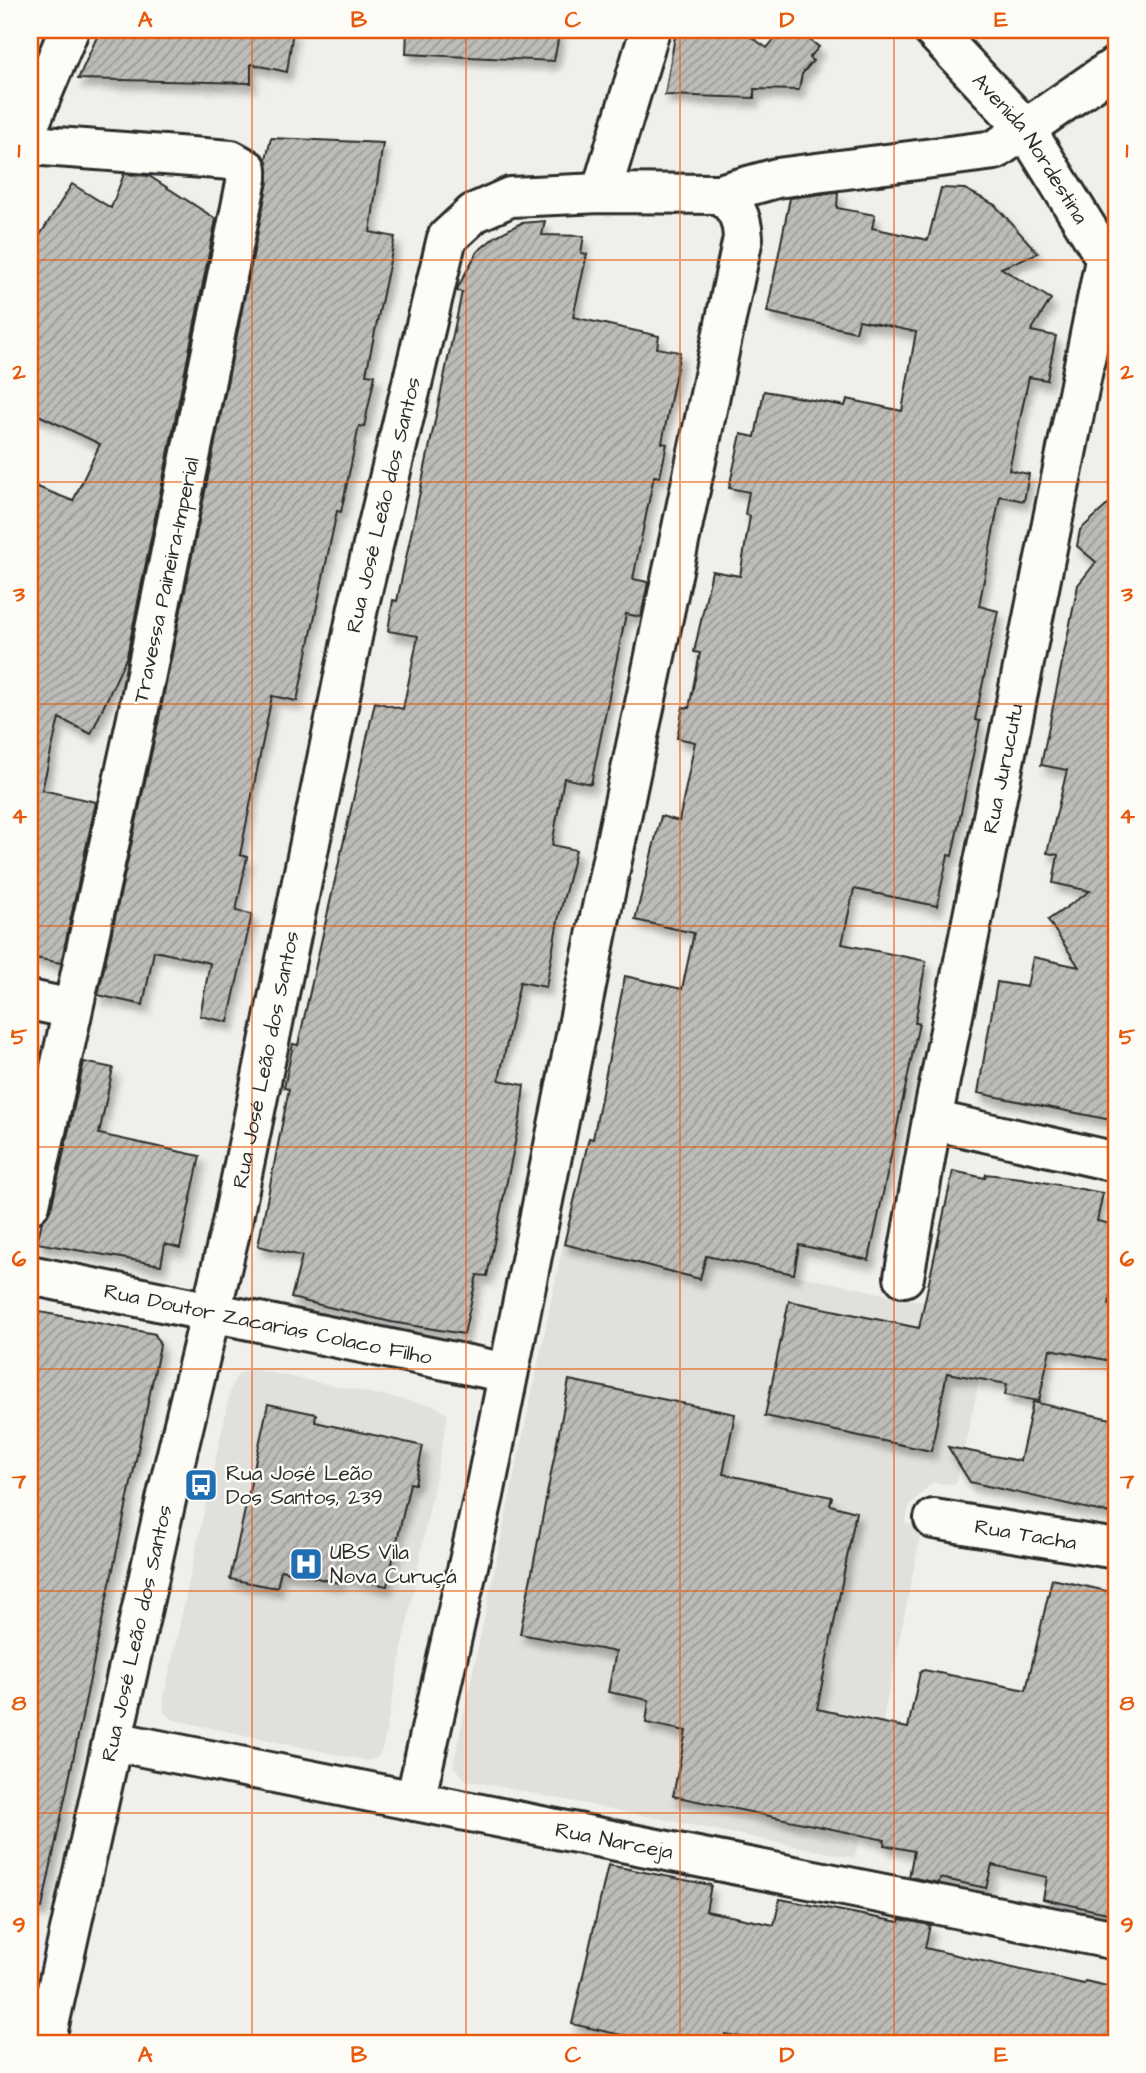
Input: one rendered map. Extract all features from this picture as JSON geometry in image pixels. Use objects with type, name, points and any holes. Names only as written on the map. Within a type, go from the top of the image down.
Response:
[{"type":"street","points":[[30,123],[69,30]]},
{"type":"street","points":[[601,193],[650,30]]},
{"type":"street","name":"Avenida Nordestina","points":[[933,30],[1025,128],[1111,267]]},
{"type":"street","name":"Rua José Leão dos Santos","points":[[45,2043],[211,1314],[358,608],[447,238],[474,213],[510,197],[601,193],[719,194],[777,178],[995,150],[1116,66]]},
{"type":"street","name":"Travessa Paineira-Imperial","points":[[30,145],[231,159],[247,169],[187,485],[30,1204]]},
{"type":"street","points":[[415,1801],[484,1495],[596,936],[743,237],[742,220],[732,202],[719,194]]},
{"type":"street","name":"Rua Jurucutu","points":[[904,1277],[932,1120],[1111,267]]},
{"type":"street","points":[[30,1000],[72,1009]]},
{"type":"street","points":[[932,1120],[1116,1161]]},
{"type":"street","name":"Rua Doutor Zacarias Colaco Filho","points":[[30,1275],[508,1373]]},
{"type":"street","name":"Rua Tacha","points":[[934,1519],[1116,1549]]},
{"type":"street","name":"Rua Narceja","points":[[113,1741],[1116,1940]]},
{"type":"shaded area","points":[[563,1245],[700,1279],[706,1256],[994,1317],[956,1484],[932,1483],[910,1505],[905,1523],[922,1528],[855,1858],[466,1780],[453,1766]]},
{"type":"shaded area","name":"UBS Vila Nova Curuçá","points":[[252,1369],[435,1406],[448,1414],[383,1746],[378,1757],[368,1761],[174,1720],[164,1712],[164,1697],[231,1388],[238,1374]]},
{"type":"building","points":[[100,30],[293,30],[287,72],[251,64],[251,83],[78,79]]},
{"type":"building","points":[[407,30],[560,30],[554,61],[406,54]]},
{"type":"building","points":[[676,30],[741,30],[767,48],[782,30],[797,30],[819,47],[809,58],[813,61],[802,74],[799,90],[754,89],[754,98],[665,95]]},
{"type":"building","points":[[271,138],[383,143],[370,232],[395,237],[366,374],[375,375],[364,427],[359,426],[341,512],[337,511],[297,701],[272,696],[240,855],[247,857],[236,911],[252,914],[228,1022],[200,1016],[210,963],[154,951],[143,1005],[98,995],[158,723],[268,182],[266,159]]},
{"type":"building","points":[[124,174],[149,176],[216,219],[127,656],[91,734],[59,718],[42,790],[96,802],[61,963],[30,957],[30,484],[73,501],[100,444],[30,411],[30,251],[72,184],[111,208]]},
{"type":"building","points":[[941,188],[965,189],[995,205],[1038,253],[1001,268],[1051,299],[1031,331],[1056,336],[1047,380],[1029,377],[1009,470],[1029,474],[1024,501],[1000,496],[979,606],[998,611],[975,720],[980,721],[952,856],[948,855],[937,906],[854,889],[842,944],[926,961],[915,1023],[919,1023],[869,1260],[799,1245],[794,1274],[706,1256],[700,1279],[564,1244],[589,1138],[593,1139],[625,976],[682,989],[694,933],[635,920],[661,816],[679,821],[695,742],[677,738],[683,707],[689,708],[700,653],[694,652],[712,571],[740,576],[750,516],[745,514],[749,492],[729,488],[741,434],[755,437],[764,391],[845,406],[847,399],[902,411],[916,332],[859,320],[856,332],[767,312],[790,198],[838,192],[837,208],[875,215],[872,228],[928,240]]},
{"type":"building","points":[[545,221],[542,235],[584,236],[581,253],[587,254],[573,317],[659,336],[657,348],[680,352],[662,443],[667,444],[660,477],[654,476],[633,579],[648,582],[641,617],[626,614],[591,784],[564,778],[552,845],[576,850],[558,920],[546,987],[520,982],[499,1080],[524,1085],[520,1119],[487,1276],[477,1275],[464,1334],[391,1322],[291,1298],[302,1256],[258,1246],[289,1089],[284,1088],[293,1044],[298,1045],[375,702],[403,709],[418,636],[388,631],[393,600],[397,601],[462,292],[457,291],[458,287],[477,252],[496,236],[521,223]]},
{"type":"building","points":[[1116,497],[1116,1121],[978,1093],[997,982],[1027,987],[1033,957],[1079,967],[1048,920],[1090,891],[1053,883],[1058,855],[1047,853],[1067,770],[1041,765],[1078,585],[1096,562],[1077,546],[1080,530]]},
{"type":"building","points":[[30,1051],[41,1053],[30,1103]]},
{"type":"building","points":[[84,1062],[113,1068],[99,1134],[200,1156],[180,1248],[165,1244],[161,1265],[37,1243],[42,1221],[51,1209]]},
{"type":"building","points":[[953,1171],[985,1178],[986,1174],[1021,1178],[1103,1193],[1097,1221],[1116,1225],[1116,1270],[1109,1304],[1116,1306],[1116,1362],[1050,1349],[1039,1401],[1005,1395],[1007,1384],[947,1373],[931,1451],[765,1416],[789,1301],[919,1328]]},
{"type":"building","points":[[30,1310],[155,1334],[160,1345],[42,1908],[30,1907]]},
{"type":"building","points":[[569,1380],[735,1414],[723,1474],[832,1497],[830,1505],[856,1512],[817,1709],[908,1728],[920,1672],[924,1670],[1026,1690],[1052,1579],[1116,1593],[1116,1915],[1043,1899],[1047,1877],[992,1865],[986,1888],[940,1878],[939,1883],[909,1877],[914,1851],[884,1845],[885,1840],[673,1796],[686,1731],[646,1723],[649,1700],[608,1692],[616,1652],[520,1634]]},
{"type":"building","points":[[1033,1402],[1116,1420],[1116,1515],[970,1482],[948,1447],[1020,1461]]},
{"type":"building","points":[[268,1404],[316,1414],[315,1422],[423,1446],[415,1484],[410,1483],[387,1586],[341,1576],[339,1583],[281,1570],[277,1588],[230,1579]]},
{"type":"building","points":[[608,1865],[711,1885],[706,1911],[774,1925],[780,1899],[899,1922],[900,1919],[930,1925],[925,1948],[1084,1984],[1085,1981],[1116,1988],[1116,2043],[771,2043],[725,2034],[723,2043],[657,2043],[572,2024]]},
{"type":"place","name":"Rua José Leão Dos Santos, 239","points":[[201,1485]]},
{"type":"place","name":"UBS Vila Nova Curuçá","points":[[306,1564]]}]
